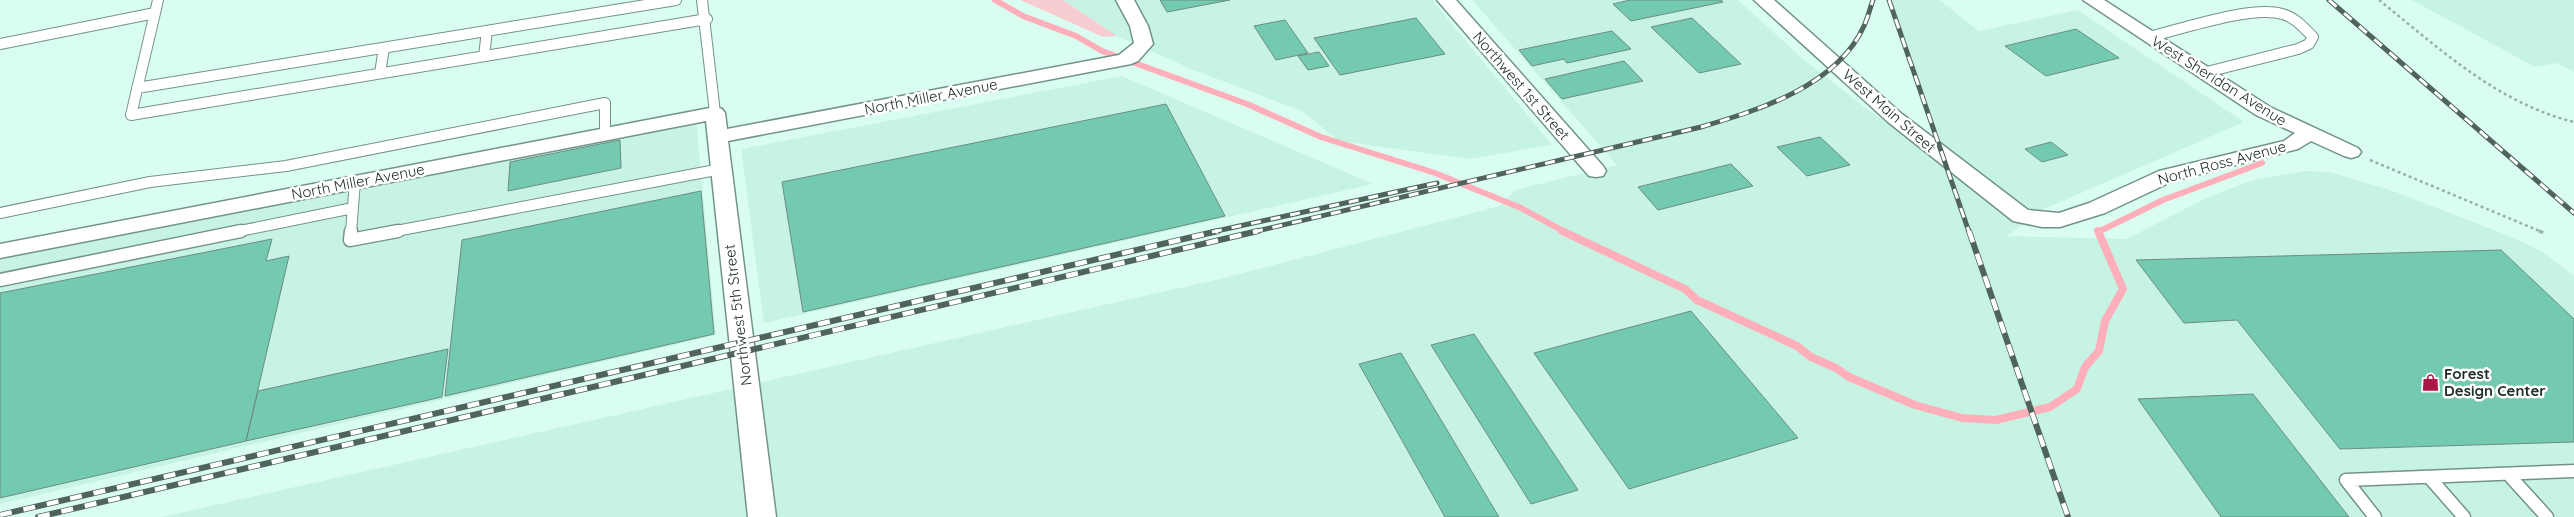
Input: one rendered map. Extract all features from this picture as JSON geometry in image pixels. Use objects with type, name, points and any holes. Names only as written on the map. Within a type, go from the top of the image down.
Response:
[{"type":"street","name":"North Miller Avenue","points":[[718,137],[1107,65],[1137,52],[1144,44],[1143,37],[1125,0]]},
{"type":"street","name":"Northwest 1st Street","points":[[1446,0],[1596,171]]},
{"type":"street","name":"West Main Street","points":[[1763,0],[1902,124],[2021,216]]},
{"type":"street","name":"West Sheridan Avenue","points":[[2092,0],[2262,111],[2308,134],[2351,152]]},
{"type":"street","name":"North Miller Avenue","points":[[0,251],[715,112]]},
{"type":"street","name":"Northwest 5th Street","points":[[715,112],[762,517]]},
{"type":"street","name":"North Ross Avenue","points":[[2021,216],[2042,220],[2060,220],[2080,214],[2166,176],[2291,145],[2308,134]]},
{"type":"lane","points":[[158,0],[131,115],[707,19]]},
{"type":"lane","points":[[137,88],[676,0]]},
{"type":"lane","points":[[702,0],[707,19],[709,92],[715,112]]},
{"type":"lane","points":[[0,44],[155,13]]},
{"type":"lane","points":[[2149,37],[2256,14],[2279,13],[2299,22],[2313,36],[2309,44],[2298,49],[2203,74]]},
{"type":"lane","points":[[484,56],[486,31]]},
{"type":"lane","points":[[380,73],[384,48]]},
{"type":"lane","points":[[0,213],[150,182],[286,166],[605,103],[605,134]]},
{"type":"lane","points":[[355,182],[350,240],[721,169]]},
{"type":"lane","points":[[0,280],[353,208]]},
{"type":"lane","points":[[2375,517],[2346,480],[2574,471]]},
{"type":"lane","points":[[2508,474],[2547,517]]},
{"type":"lane","points":[[2429,477],[2464,517]]},
{"type":"path","points":[[2379,0],[2464,66],[2515,101],[2552,117],[2574,122]]},
{"type":"path","points":[[2351,152],[2544,233]]},
{"type":"shaded area","points":[[1020,0],[1063,0],[1117,36],[1103,37]]},
{"type":"shaded area","points":[[1063,0],[1432,0],[1552,145],[1470,159],[1339,141],[1302,111],[1191,69],[1117,36]]},
{"type":"shaded area","points":[[1472,0],[1738,0],[1802,58],[1877,117],[1942,145],[1891,0],[1939,0],[1979,31],[2078,10],[2244,122],[2042,210],[2007,236],[2127,239],[2208,197],[2250,181],[2305,171],[2330,172],[2393,191],[2512,237],[2543,252],[2574,276],[2574,517],[162,517],[1224,278],[1500,206],[1515,190],[1617,165]]},
{"type":"shaded area","points":[[2412,0],[2574,0],[2574,72],[2557,63],[2535,67]]},
{"type":"shaded area","points":[[1122,76],[1373,184],[764,323],[741,149]]},
{"type":"shaded area","points":[[695,109],[716,335],[0,504],[0,243]]},
{"type":"building","points":[[1160,0],[1230,0],[1167,12]]},
{"type":"building","points":[[1630,0],[1721,0],[1723,2],[1631,21],[1613,4]]},
{"type":"building","points":[[1416,18],[1445,54],[1340,75],[1314,38]]},
{"type":"building","points":[[1692,18],[1741,64],[1699,73],[1651,27]]},
{"type":"building","points":[[1285,20],[1308,53],[1276,60],[1254,26]]},
{"type":"building","points":[[2076,29],[2119,58],[2046,76],[2005,46]]},
{"type":"building","points":[[1612,31],[1631,49],[1567,63],[1564,59],[1532,66],[1519,50]]},
{"type":"building","points":[[1319,52],[1329,66],[1308,70],[1298,56]]},
{"type":"building","points":[[1624,61],[1643,81],[1562,99],[1545,79]]},
{"type":"building","points":[[1166,104],[1225,216],[803,312],[782,182]]},
{"type":"building","points":[[1820,137],[1850,165],[1807,176],[1777,147]]},
{"type":"building","points":[[620,140],[621,168],[508,191],[510,162]]},
{"type":"building","points":[[2051,142],[2068,155],[2042,162],[2025,149]]},
{"type":"building","points":[[1731,164],[1753,186],[1658,210],[1638,187]]},
{"type":"building","points":[[701,191],[714,334],[445,396],[462,240]]},
{"type":"building","points":[[272,239],[266,261],[289,256],[246,441],[0,498],[0,293]]},
{"type":"building","name":"Forest Design Center","points":[[2501,250],[2574,319],[2574,442],[2340,449],[2237,320],[2184,323],[2136,260]]},
{"type":"building","points":[[1691,311],[1798,438],[1629,489],[1534,353]]},
{"type":"building","points":[[1474,334],[1578,490],[1531,504],[1431,345]]},
{"type":"building","points":[[448,349],[442,397],[246,441],[258,391]]},
{"type":"building","points":[[1401,353],[1499,517],[1445,517],[1359,364]]},
{"type":"building","points":[[2253,394],[2349,517],[2221,517],[2138,399]]},
{"type":"waterway","points":[[995,0],[1023,16],[1076,36],[1102,51],[1247,104],[1321,137],[1435,173],[1521,208],[1565,232]]},
{"type":"waterway","points":[[2098,232],[2163,200],[2262,163]]},
{"type":"waterway","points":[[1562,231],[1685,289],[1697,300],[1797,346],[1811,357],[1836,368],[1849,377],[1915,405],[1962,418],[1996,420],[2050,407],[2077,389],[2085,367],[2099,351],[2105,321],[2123,289],[2098,232]]},
{"type":"railway","points":[[1253,232],[1701,127],[1747,112],[1794,93],[1816,80],[1835,65],[1852,47],[1864,26],[1873,0]]},
{"type":"railway","points":[[1889,0],[1969,232]]},
{"type":"railway","points":[[2329,0],[2574,213]]},
{"type":"railway","points":[[1212,232],[1437,183]]},
{"type":"railway","points":[[0,515],[1218,231]]},
{"type":"railway","points":[[38,517],[1258,231]]},
{"type":"railway","points":[[1969,231],[2068,517]]},
{"type":"place","name":"Forest Design Center","points":[[2430,383]]}]
